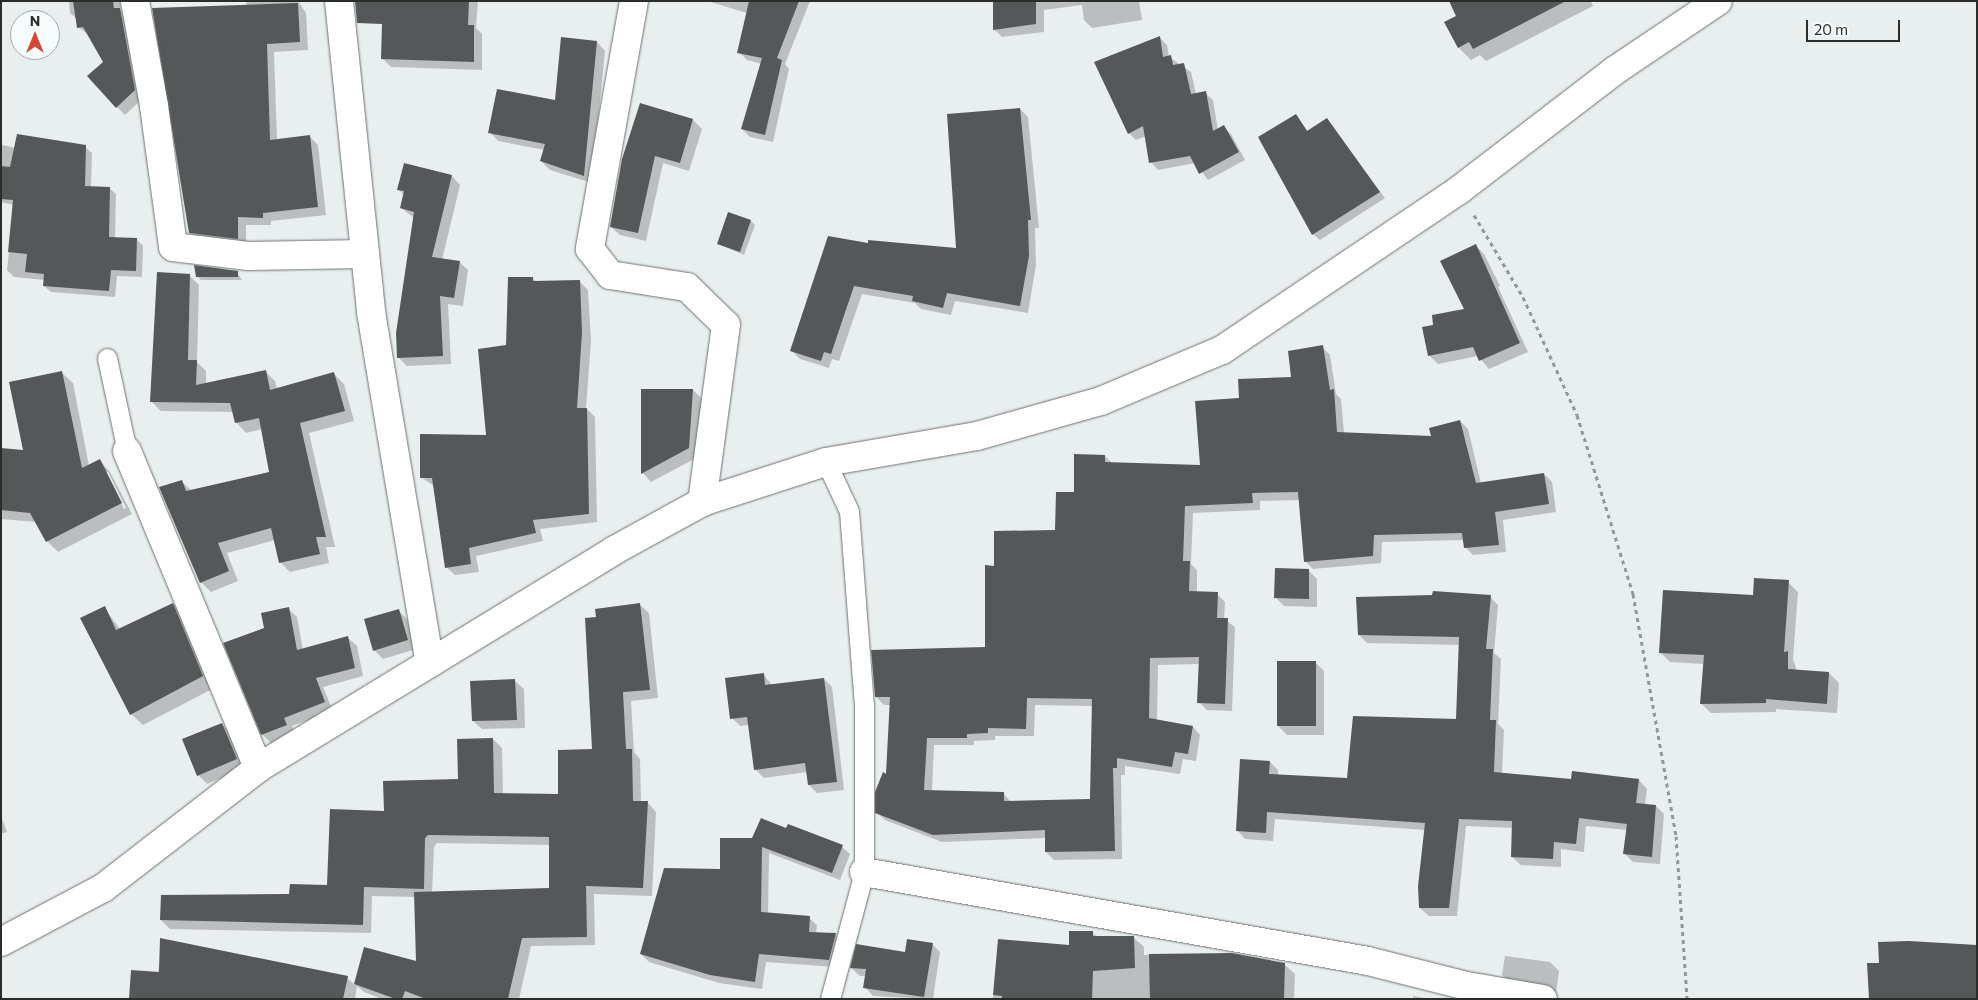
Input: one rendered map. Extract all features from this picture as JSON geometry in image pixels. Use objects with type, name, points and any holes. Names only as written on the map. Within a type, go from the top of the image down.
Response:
[{"type":"street","points":[[136,1],[154,106],[173,247],[248,256],[365,254]]},
{"type":"street","points":[[339,1],[371,312],[430,663]]},
{"type":"street","points":[[634,1],[590,249],[610,275],[687,287],[726,325],[702,502]]},
{"type":"street","points":[[1,942],[103,888],[258,768],[613,552],[702,502],[826,462],[996,431],[1101,401],[1213,353],[1460,190],[1614,71],[1718,1]]},
{"type":"street","points":[[127,450],[258,768]]},
{"type":"street","points":[[864,872],[1368,961],[1467,986],[1543,999]]},
{"type":"lane","points":[[107,358],[127,450]]},
{"type":"lane","points":[[826,462],[849,511],[864,705],[864,872],[830,999]]},
{"type":"path","points":[[1460,190],[1523,297],[1577,415],[1634,594],[1676,836],[1687,999]]},
{"type":"building","points":[[73,1],[113,1],[114,8],[120,8],[135,90],[116,108],[87,76],[103,62],[83,27],[77,28]]},
{"type":"building","points":[[355,1],[469,1],[468,25],[474,25],[474,62],[381,59],[382,24],[357,23]]},
{"type":"building","points":[[749,1],[799,1],[777,58],[782,60],[765,135],[741,129],[762,58],[737,53]]},
{"type":"building","points":[[993,1],[1036,1],[1036,24],[993,30]]},
{"type":"building","points":[[1449,1],[1566,1],[1473,49],[1469,42],[1458,48],[1444,22],[1456,16]]},
{"type":"building","points":[[298,3],[300,42],[267,44],[270,140],[310,135],[318,207],[263,213],[263,218],[238,217],[238,239],[189,233],[152,8]]},
{"type":"building","points":[[1160,36],[1163,57],[1171,55],[1173,65],[1184,63],[1191,94],[1206,91],[1213,131],[1224,125],[1239,152],[1199,174],[1190,156],[1149,163],[1143,126],[1128,134],[1094,62]]},
{"type":"building","points":[[561,37],[597,41],[584,176],[540,161],[545,144],[488,133],[497,89],[555,100]]},
{"type":"building","points":[[640,103],[693,119],[680,163],[655,156],[638,233],[610,227],[622,159]]},
{"type":"building","points":[[1020,108],[1031,220],[1028,220],[1029,256],[1020,306],[947,293],[943,308],[912,301],[913,296],[854,286],[831,354],[824,352],[821,361],[790,351],[828,236],[868,243],[868,240],[956,248],[947,114]]},
{"type":"building","points":[[1296,114],[1307,131],[1327,118],[1380,192],[1312,235],[1258,137]]},
{"type":"building","points":[[17,134],[86,145],[85,186],[110,187],[109,237],[137,238],[136,271],[111,270],[109,291],[43,286],[44,274],[25,272],[27,254],[8,252],[13,200],[1,199],[1,166],[10,167]]},
{"type":"building","points":[[404,163],[452,175],[432,257],[460,261],[454,298],[440,296],[443,356],[397,358],[396,333],[414,212],[400,208],[404,191],[397,190]]},
{"type":"building","points":[[728,212],[751,220],[740,252],[717,244]]},
{"type":"building","points":[[1476,244],[1520,343],[1479,361],[1473,347],[1428,356],[1422,327],[1433,325],[1432,315],[1464,309],[1440,261]]},
{"type":"building","points":[[194,265],[238,271],[238,277],[196,277]]},
{"type":"building","points":[[157,272],[190,274],[188,360],[197,360],[196,385],[266,370],[270,390],[334,372],[345,411],[300,423],[326,537],[316,537],[320,554],[279,563],[271,528],[218,543],[229,571],[200,583],[159,487],[182,480],[186,491],[269,472],[259,418],[235,423],[230,403],[150,402]]},
{"type":"building","points":[[508,277],[533,277],[533,281],[580,280],[582,332],[577,408],[587,408],[589,514],[533,520],[536,533],[469,548],[471,564],[445,568],[432,478],[420,478],[420,434],[486,435],[478,349],[506,345]]},
{"type":"building","points":[[1323,345],[1330,390],[1334,389],[1337,432],[1431,436],[1429,428],[1460,420],[1476,483],[1544,473],[1549,504],[1495,512],[1499,545],[1464,548],[1462,533],[1374,535],[1373,556],[1304,562],[1298,492],[1252,493],[1253,503],[1185,506],[1183,561],[1190,561],[1189,591],[1218,592],[1217,618],[1228,618],[1225,704],[1197,703],[1199,657],[1150,658],[1149,718],[1193,726],[1188,754],[1175,752],[1172,767],[1117,758],[1117,768],[1113,768],[1115,851],[1045,852],[1045,830],[933,835],[875,813],[875,792],[883,772],[886,774],[890,697],[875,697],[871,650],[985,647],[985,565],[994,566],[994,531],[1055,530],[1056,492],[1074,492],[1074,454],[1105,455],[1105,462],[1200,465],[1195,401],[1239,398],[1238,379],[1291,377],[1288,351]],"holes":[[[1027,698],[1092,699],[1090,799],[1004,801],[1004,792],[924,790],[927,738],[967,738],[967,734],[988,733],[988,728],[1026,729]]]},
{"type":"building","points":[[62,371],[82,468],[100,459],[122,503],[46,542],[30,513],[1,510],[1,448],[23,450],[9,382]]},
{"type":"building","points":[[641,389],[693,389],[689,448],[641,474]]},
{"type":"building","points":[[1275,568],[1309,569],[1309,599],[1274,598]]},
{"type":"building","points":[[1754,578],[1789,580],[1784,652],[1788,651],[1788,669],[1829,672],[1827,704],[1766,699],[1766,703],[1700,704],[1704,655],[1659,653],[1663,590],[1753,595]]},
{"type":"building","points":[[1433,591],[1491,595],[1486,649],[1493,649],[1490,720],[1496,720],[1494,772],[1571,779],[1572,771],[1639,779],[1636,803],[1656,805],[1652,857],[1623,854],[1627,824],[1579,818],[1576,844],[1554,842],[1553,859],[1511,857],[1512,821],[1459,819],[1449,908],[1419,908],[1418,886],[1425,823],[1267,812],[1266,833],[1236,831],[1240,759],[1270,761],[1269,774],[1347,778],[1353,716],[1456,719],[1459,637],[1358,635],[1356,597],[1432,595]]},
{"type":"building","points":[[173,603],[203,676],[130,715],[80,618],[105,606],[116,630]]},
{"type":"building","points":[[640,603],[650,690],[623,692],[626,749],[632,749],[633,801],[648,801],[643,888],[586,886],[587,937],[522,938],[508,999],[426,999],[405,991],[402,999],[396,999],[354,984],[364,947],[416,961],[414,892],[549,888],[549,837],[428,835],[425,838],[424,889],[364,887],[363,925],[160,920],[161,895],[289,894],[290,884],[327,885],[330,809],[384,811],[383,781],[458,779],[457,739],[493,738],[494,793],[558,794],[558,750],[592,749],[585,618],[596,617],[595,609]]},
{"type":"building","points":[[289,607],[297,650],[348,636],[355,668],[316,678],[325,702],[284,718],[287,725],[261,735],[223,643],[264,628],[261,613]]},
{"type":"building","points":[[399,609],[408,640],[373,651],[364,619]]},
{"type":"building","points":[[1277,661],[1316,661],[1316,726],[1277,726]]},
{"type":"building","points":[[764,673],[765,685],[824,678],[837,782],[808,785],[805,763],[754,770],[747,717],[730,719],[725,678]]},
{"type":"building","points":[[515,679],[517,720],[472,721],[470,681]]},
{"type":"building","points":[[222,723],[237,759],[197,776],[182,739]]},
{"type":"building","points":[[761,818],[786,828],[788,824],[843,845],[832,873],[762,847],[761,912],[810,916],[809,932],[836,933],[829,960],[759,954],[755,982],[710,975],[640,954],[664,868],[720,869],[720,838],[752,838]]},
{"type":"building","points":[[1069,931],[1093,931],[1093,936],[1134,936],[1135,968],[1093,971],[1092,999],[1002,999],[1002,996],[993,995],[998,939],[1069,945]]},
{"type":"building","points":[[160,938],[348,976],[343,999],[129,999],[131,970],[159,972]]},
{"type":"building","points":[[907,939],[933,943],[924,997],[863,988],[866,969],[850,968],[856,944],[905,952]]},
{"type":"building","points":[[1909,941],[1977,945],[1977,999],[1869,999],[1867,963],[1879,963],[1878,942]]},
{"type":"building","points":[[1232,953],[1285,963],[1284,999],[1150,999],[1149,954]]}]
